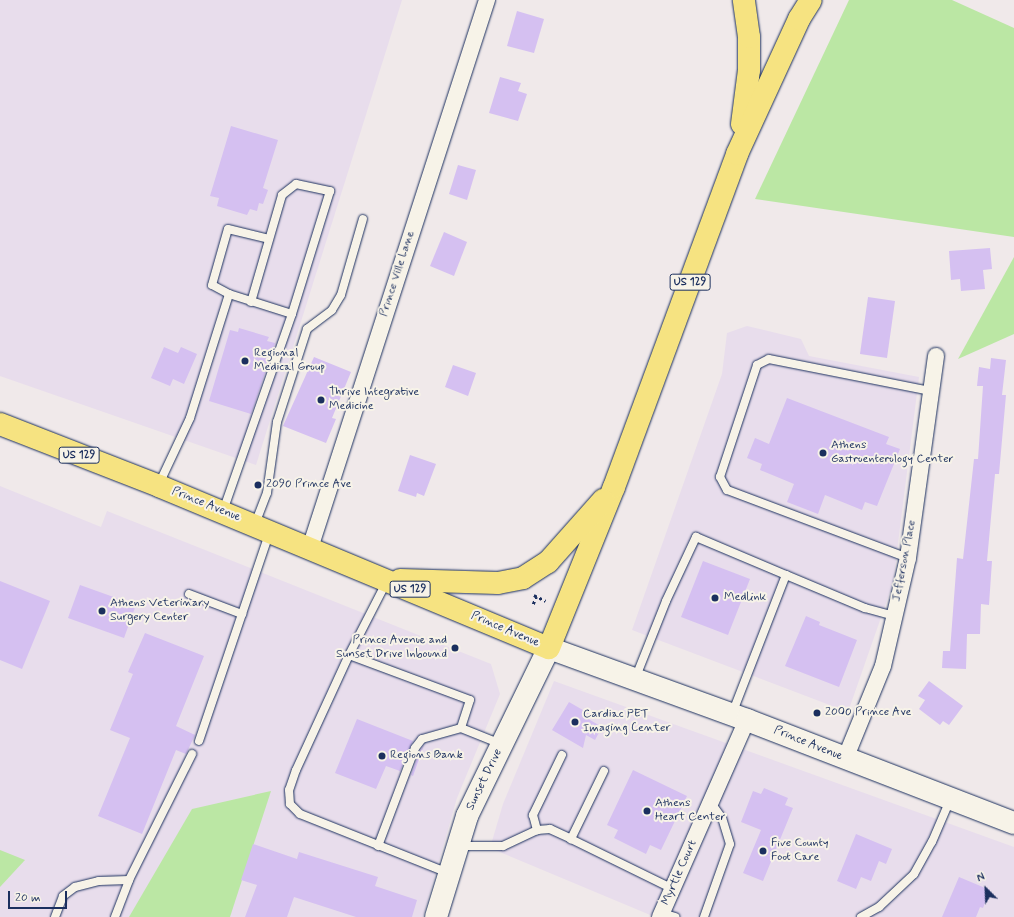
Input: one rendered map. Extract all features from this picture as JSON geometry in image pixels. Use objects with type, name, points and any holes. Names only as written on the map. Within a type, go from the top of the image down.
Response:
[{"type":"highway","points":[[737,154],[750,70],[749,37],[744,0]]},
{"type":"highway","name":"US 129","points":[[549,648],[614,487],[737,154],[789,40],[811,0]]},
{"type":"highway","name":"Prince Avenue","points":[[0,424],[263,528],[549,648]]},
{"type":"highway","points":[[388,580],[498,583],[523,578],[548,562],[614,487]]},
{"type":"main road","name":"Prince Avenue","points":[[549,648],[739,717],[1014,823]]},
{"type":"main road","name":"Sunset Drive","points":[[436,917],[456,846],[467,816],[549,648]]},
{"type":"street","name":"Prince Ville Lane","points":[[310,548],[487,0]]},
{"type":"street","name":"Jefferson Place","points":[[845,759],[883,666],[908,558],[936,356]]},
{"type":"street","name":"Myrtle Court","points":[[666,916],[673,889],[711,803],[739,717]]},
{"type":"lane","points":[[222,512],[285,341],[330,192],[296,184],[282,195],[251,302]]},
{"type":"lane","points":[[199,741],[242,614],[263,528],[277,422],[308,329],[332,310],[341,295],[363,219]]},
{"type":"lane","points":[[269,239],[228,229],[212,284],[229,294],[292,314]]},
{"type":"lane","points":[[159,486],[190,418],[229,294]]},
{"type":"lane","points":[[908,558],[727,490],[720,477],[757,365],[769,358],[931,391]]},
{"type":"lane","points":[[635,680],[666,601],[696,537],[865,608],[894,616]]},
{"type":"lane","points":[[739,717],[786,575]]},
{"type":"lane","points":[[388,580],[349,655],[296,770],[289,790],[290,804],[300,814],[448,873]]},
{"type":"lane","points":[[189,594],[242,614]]},
{"type":"lane","points":[[349,655],[470,700],[461,728]]},
{"type":"lane","points":[[378,846],[415,748],[422,739],[461,728],[502,745]]},
{"type":"lane","points":[[115,917],[129,880],[192,754]]},
{"type":"lane","points":[[537,830],[533,815],[562,755]]},
{"type":"lane","points":[[571,840],[604,771]]},
{"type":"lane","points":[[861,917],[879,907],[914,874],[932,842],[950,799]]},
{"type":"lane","points":[[704,917],[730,844],[722,818],[711,803]]},
{"type":"lane","points":[[456,846],[503,846],[537,830],[550,829],[673,889]]},
{"type":"lane","points":[[55,917],[63,896],[75,887],[99,881],[129,880]]},
{"type":"path","points":[[532,594],[547,602]]},
{"type":"path","points":[[533,604],[536,597]]},
{"type":"shaded area","points":[[0,0],[402,0],[256,465],[0,376]]},
{"type":"shaded area","points":[[747,326],[801,339],[809,356],[919,377],[893,583],[848,712],[632,630],[722,374],[727,333]]},
{"type":"shaded area","points":[[0,486],[101,527],[107,511],[491,664],[500,694],[457,798],[423,917],[0,917]]},
{"type":"shaded area","points":[[554,681],[1014,847],[1014,917],[655,917],[490,848],[503,804]]},
{"type":"green space","points":[[849,0],[952,0],[1014,28],[1014,237],[755,199]]},
{"type":"green space","points":[[1014,257],[1014,334],[958,359]]},
{"type":"green space","points":[[271,791],[230,917],[129,917],[192,809]]},
{"type":"green space","points":[[0,850],[25,860],[0,887]]},
{"type":"building","points":[[517,11],[544,19],[534,53],[507,46]]},
{"type":"building","points":[[500,77],[521,83],[518,91],[527,94],[518,121],[489,113]]},
{"type":"building","points":[[231,126],[278,140],[263,188],[268,190],[263,204],[259,203],[257,211],[250,209],[247,215],[217,206],[219,198],[210,196]]},
{"type":"building","points":[[458,165],[476,170],[467,200],[449,194]]},
{"type":"building","points":[[444,232],[467,242],[454,276],[430,266]]},
{"type":"building","points":[[990,248],[992,269],[983,270],[985,289],[961,291],[960,279],[951,280],[949,251]]},
{"type":"building","points":[[868,297],[895,301],[887,358],[860,354]]},
{"type":"building","name":"Regional Medical Group","points":[[239,328],[269,337],[267,341],[275,343],[251,414],[209,401],[230,330],[238,332]]},
{"type":"building","points":[[164,347],[178,353],[181,347],[197,354],[184,384],[173,379],[170,386],[151,378]]},
{"type":"building","name":"Thrive Integrative Medicine","points":[[314,357],[351,372],[332,418],[336,419],[326,443],[283,426]]},
{"type":"building","points":[[991,358],[1006,360],[1002,395],[1006,395],[999,474],[995,474],[987,561],[992,561],[989,605],[981,604],[980,634],[967,634],[966,669],[942,668],[943,651],[950,651],[957,558],[963,559],[974,459],[978,459],[983,386],[977,386],[979,367],[990,369]]},
{"type":"building","points":[[453,365],[476,373],[468,396],[445,387]]},
{"type":"building","name":"Athens Gastroenterology Center","points":[[787,398],[889,437],[886,444],[900,449],[877,506],[865,502],[862,510],[825,495],[818,514],[787,502],[794,484],[760,470],[762,464],[747,458],[755,438],[769,444]]},
{"type":"building","points":[[410,455],[436,464],[424,496],[417,493],[416,497],[398,491]]},
{"type":"building","name":"Medlink","points":[[703,561],[750,579],[728,635],[681,617]]},
{"type":"building","points":[[0,581],[50,601],[22,669],[0,660]]},
{"type":"building","name":"Athens Veterinary Surgery Center","points":[[80,585],[136,605],[124,638],[68,618]]},
{"type":"building","points":[[806,616],[820,622],[819,625],[857,640],[839,687],[785,666]]},
{"type":"building","points":[[145,633],[204,656],[176,726],[195,735],[186,754],[176,750],[142,834],[98,816],[130,738],[110,730],[133,674],[128,672]]},
{"type":"building","points":[[929,681],[963,706],[949,725],[943,721],[940,725],[919,709],[925,700],[918,696]]},
{"type":"building","name":"Cardiac PET Imaging Center","points":[[569,702],[588,713],[585,717],[602,727],[595,740],[586,735],[583,748],[552,730]]},
{"type":"building","name":"Regions Bank","points":[[357,719],[413,741],[400,771],[386,766],[376,789],[335,773]]},
{"type":"building","points":[[424,745],[413,776],[411,775],[420,751]]},
{"type":"building","name":"Athens Heart Center","points":[[633,770],[687,796],[661,850],[650,845],[646,854],[614,838],[618,830],[607,825]]},
{"type":"building","name":"Five County Foot Care","points":[[764,788],[788,798],[785,805],[793,808],[763,881],[743,873],[761,830],[741,822],[753,791],[761,794]]},
{"type":"building","points":[[856,834],[892,849],[886,864],[879,861],[871,881],[861,877],[856,889],[837,881]]},
{"type":"building","points":[[253,844],[297,859],[299,852],[378,877],[375,886],[417,900],[412,917],[356,917],[294,897],[287,917],[245,917],[257,885],[241,880]]},
{"type":"building","points":[[959,877],[990,890],[983,908],[980,907],[976,917],[942,917]]},
{"type":"place","name":"Regional Medical Group","points":[[245,361]]},
{"type":"place","name":"Thrive Integrative Medicine","points":[[321,400]]},
{"type":"place","name":"Athens Gastroenterology Center","points":[[823,453]]},
{"type":"place","name":"2090 Prince Ave","points":[[258,485]]},
{"type":"place","name":"Medlink","points":[[715,598]]},
{"type":"place","name":"Athens Veterinary Surgery Center","points":[[102,611]]},
{"type":"place","name":"Prince Avenue and Sunset Drive Inbound","points":[[455,648]]},
{"type":"place","name":"2000 Prince Ave","points":[[817,713]]},
{"type":"place","name":"Cardiac PET Imaging Center","points":[[575,722]]},
{"type":"place","name":"Regions Bank","points":[[382,756]]},
{"type":"place","name":"Athens Heart Center","points":[[647,811]]},
{"type":"place","name":"Five County Foot Care","points":[[763,851]]}]
